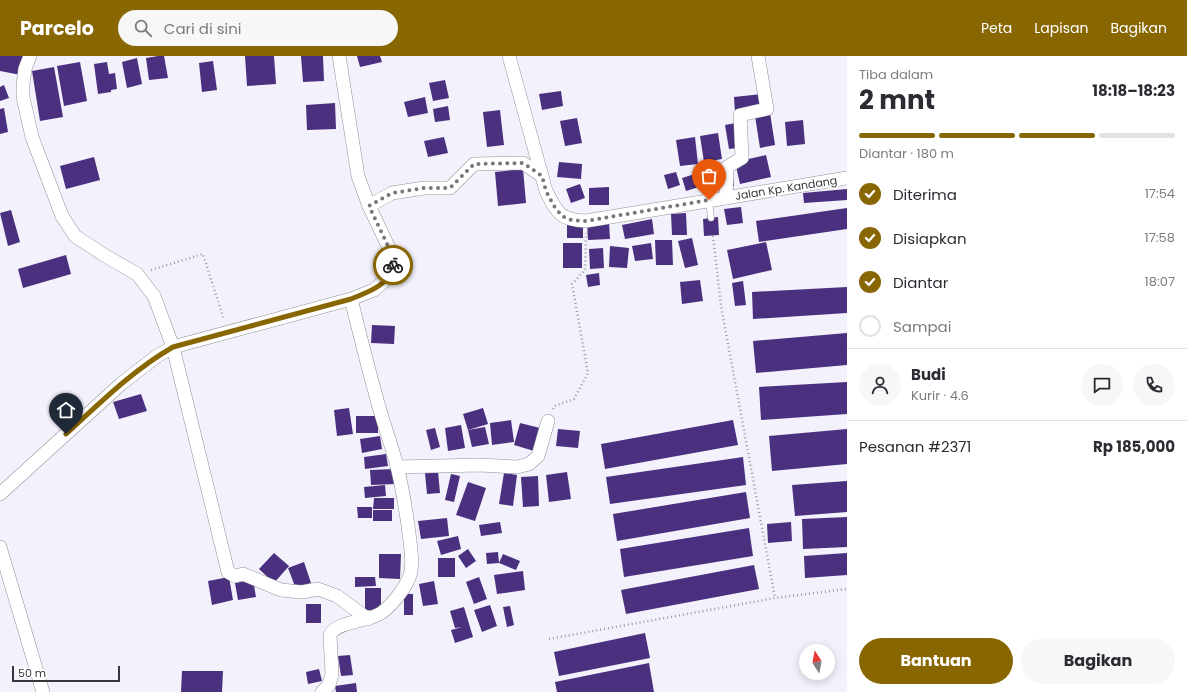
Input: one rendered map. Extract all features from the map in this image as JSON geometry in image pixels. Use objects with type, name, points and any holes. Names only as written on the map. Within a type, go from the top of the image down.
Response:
[{"type":"street","points":[[30,56],[25,69],[23,97],[32,137],[62,216],[75,236],[137,274],[154,296],[173,347],[228,572],[235,576],[243,574],[281,590],[302,592],[318,589],[337,596],[368,619]]},
{"type":"street","points":[[0,494],[121,384],[157,356],[173,347],[351,299],[374,290],[390,276],[393,266],[389,248],[369,206],[358,176],[339,56]]},
{"type":"street","name":"Jalan Kp. Kandang","points":[[509,56],[546,191],[554,206],[562,216],[571,220],[586,221],[847,178]]},
{"type":"street","points":[[726,198],[728,167],[742,158],[740,115],[767,109],[758,56]]},
{"type":"street","points":[[369,206],[392,193],[424,188],[450,188],[474,164],[523,163],[542,176]]},
{"type":"street","points":[[322,692],[329,685],[332,674],[330,635],[332,631],[338,627],[368,619],[381,613],[392,603],[409,578],[410,573],[411,554],[408,522],[397,467],[376,396],[351,299]]},
{"type":"street","points":[[397,467],[480,465],[517,467],[529,464],[538,456],[548,421]]},
{"type":"street","points":[[0,548],[42,692]]},
{"type":"lane","points":[[709,200],[711,218]]},
{"type":"path","points":[[548,421],[554,406],[574,399],[588,373],[572,284],[586,270],[586,221]]},
{"type":"path","points":[[713,236],[721,306],[775,598]]},
{"type":"path","points":[[137,274],[203,254],[228,332]]},
{"type":"path","points":[[549,639],[775,598],[847,589]]},
{"type":"building","points":[[0,56],[25,56],[21,75],[0,71]]},
{"type":"building","points":[[164,56],[168,78],[149,80],[146,58]]},
{"type":"building","points":[[245,56],[274,56],[276,84],[247,86]]},
{"type":"building","points":[[301,56],[323,56],[324,81],[303,82]]},
{"type":"building","points":[[357,56],[380,56],[382,62],[360,67]]},
{"type":"building","points":[[137,58],[142,84],[127,88],[122,62]]},
{"type":"building","points":[[213,61],[217,90],[202,92],[199,63]]},
{"type":"building","points":[[80,62],[87,101],[64,106],[57,66]]},
{"type":"building","points":[[107,62],[109,74],[115,73],[117,89],[111,90],[111,92],[98,94],[94,64]]},
{"type":"building","points":[[54,67],[63,117],[40,121],[32,71]]},
{"type":"building","points":[[445,80],[449,98],[433,101],[429,83]]},
{"type":"building","points":[[4,85],[9,98],[0,101],[0,87]]},
{"type":"building","points":[[561,91],[563,106],[542,110],[539,94]]},
{"type":"building","points":[[762,94],[763,110],[735,113],[734,97]]},
{"type":"building","points":[[425,97],[428,113],[408,117],[404,102]]},
{"type":"building","points":[[335,103],[336,129],[307,130],[306,105]]},
{"type":"building","points":[[448,106],[450,120],[435,122],[433,109]]},
{"type":"building","points":[[4,108],[8,132],[0,134],[0,109]]},
{"type":"building","points":[[500,110],[504,145],[487,147],[483,112]]},
{"type":"building","points":[[770,113],[775,145],[760,148],[755,116]]},
{"type":"building","points":[[577,118],[582,143],[565,146],[560,121]]},
{"type":"building","points":[[803,120],[805,144],[787,146],[785,122]]},
{"type":"building","points":[[741,122],[745,147],[729,149],[725,125]]},
{"type":"building","points":[[718,133],[722,159],[704,162],[700,136]]},
{"type":"building","points":[[444,137],[448,153],[428,157],[424,141]]},
{"type":"building","points":[[695,137],[698,164],[680,166],[676,140]]},
{"type":"building","points":[[766,155],[771,177],[740,184],[735,162]]},
{"type":"building","points":[[94,157],[100,180],[66,189],[60,166]]},
{"type":"building","points":[[559,162],[582,164],[581,179],[557,177]]},
{"type":"building","points":[[731,166],[734,186],[708,190],[705,170]]},
{"type":"building","points":[[523,169],[526,203],[498,206],[495,172]]},
{"type":"building","points":[[676,172],[680,185],[668,189],[664,175]]},
{"type":"building","points":[[698,173],[702,186],[686,191],[682,178]]},
{"type":"building","points":[[580,184],[585,198],[571,203],[566,189]]},
{"type":"building","points":[[609,187],[609,205],[589,205],[589,188]]},
{"type":"building","points":[[847,189],[847,200],[804,203],[803,193]]},
{"type":"building","points":[[741,207],[743,223],[727,225],[724,209]]},
{"type":"building","points":[[847,208],[847,229],[759,242],[756,221]]},
{"type":"building","points":[[11,210],[20,242],[8,246],[0,213]]},
{"type":"building","points":[[686,213],[687,235],[672,235],[671,214]]},
{"type":"building","points":[[718,217],[719,235],[704,236],[703,219]]},
{"type":"building","points":[[652,219],[654,234],[625,239],[622,225]]},
{"type":"building","points":[[609,222],[610,239],[588,240],[587,223]]},
{"type":"building","points":[[567,223],[583,223],[583,238],[567,238]]},
{"type":"building","points":[[692,238],[698,265],[685,268],[678,241]]},
{"type":"building","points":[[655,240],[672,240],[673,265],[656,265]]},
{"type":"building","points":[[766,242],[772,270],[733,279],[727,250]]},
{"type":"building","points":[[563,243],[582,243],[582,268],[563,268]]},
{"type":"building","points":[[651,243],[653,259],[635,261],[632,246]]},
{"type":"building","points":[[610,246],[629,248],[627,268],[609,267]]},
{"type":"building","points":[[603,248],[604,268],[590,269],[589,249]]},
{"type":"building","points":[[66,255],[71,274],[23,288],[18,269]]},
{"type":"building","points":[[599,273],[600,285],[588,287],[586,275]]},
{"type":"building","points":[[700,280],[703,301],[682,304],[680,282]]},
{"type":"building","points":[[743,281],[746,305],[735,306],[732,283]]},
{"type":"building","points":[[847,287],[847,313],[753,319],[752,292]]},
{"type":"building","points":[[372,325],[395,326],[394,344],[371,343]]},
{"type":"building","points":[[847,333],[847,365],[756,373],[753,341]]},
{"type":"building","points":[[847,382],[847,414],[761,420],[759,387]]},
{"type":"building","points":[[141,394],[147,411],[119,419],[113,402]]},
{"type":"building","points":[[349,408],[353,434],[337,436],[334,410]]},
{"type":"building","points":[[483,408],[488,424],[468,430],[463,414]]},
{"type":"building","points":[[356,416],[378,416],[378,433],[356,433]]},
{"type":"building","points":[[511,420],[514,442],[492,445],[490,423]]},
{"type":"building","points":[[733,420],[738,445],[605,469],[601,444]]},
{"type":"building","points":[[520,423],[540,428],[534,451],[514,445]]},
{"type":"building","points":[[461,425],[465,448],[448,451],[445,428]]},
{"type":"building","points":[[485,427],[489,444],[472,447],[468,430]]},
{"type":"building","points":[[435,428],[440,447],[431,450],[426,430]]},
{"type":"building","points":[[558,429],[580,431],[578,448],[556,446]]},
{"type":"building","points":[[847,429],[847,464],[772,471],[769,436]]},
{"type":"building","points":[[380,436],[382,449],[362,453],[360,439]]},
{"type":"building","points":[[386,454],[388,466],[365,469],[364,457]]},
{"type":"building","points":[[743,457],[746,485],[610,504],[606,477]]},
{"type":"building","points":[[395,469],[396,484],[371,485],[370,470]]},
{"type":"building","points":[[438,471],[440,493],[427,494],[425,473]]},
{"type":"building","points":[[567,472],[571,499],[549,502],[546,475]]},
{"type":"building","points":[[504,473],[517,475],[513,506],[499,504]]},
{"type":"building","points":[[451,474],[460,476],[454,502],[445,500]]},
{"type":"building","points":[[538,476],[539,506],[523,507],[521,477]]},
{"type":"building","points":[[847,481],[847,512],[795,516],[792,485]]},
{"type":"building","points":[[468,482],[486,488],[475,521],[456,515]]},
{"type":"building","points":[[385,485],[386,496],[365,498],[364,487]]},
{"type":"building","points":[[746,492],[750,518],[617,541],[613,514]]},
{"type":"building","points":[[374,498],[394,498],[394,509],[373,509]]},
{"type":"building","points":[[357,507],[372,507],[372,518],[358,518]]},
{"type":"building","points":[[373,510],[392,510],[392,521],[373,521]]},
{"type":"building","points":[[847,517],[847,547],[803,549],[802,519]]},
{"type":"building","points":[[447,518],[449,536],[421,539],[418,521]]},
{"type":"building","points":[[500,522],[502,533],[481,536],[479,525]]},
{"type":"building","points":[[791,522],[792,541],[768,543],[767,524]]},
{"type":"building","points":[[749,528],[753,556],[624,577],[620,549]]},
{"type":"building","points":[[458,536],[461,549],[441,555],[437,541]]},
{"type":"building","points":[[468,549],[476,561],[466,568],[458,556]]},
{"type":"building","points":[[498,552],[499,563],[487,564],[486,553]]},
{"type":"building","points":[[274,553],[289,566],[274,583],[259,569]]},
{"type":"building","points":[[847,553],[847,575],[805,578],[804,556]]},
{"type":"building","points":[[379,554],[401,554],[400,579],[379,578]]},
{"type":"building","points":[[503,554],[520,561],[516,570],[499,563]]},
{"type":"building","points":[[438,558],[455,558],[455,577],[438,577]]},
{"type":"building","points":[[304,562],[311,583],[296,589],[288,568]]},
{"type":"building","points":[[754,565],[759,589],[626,614],[621,590]]},
{"type":"building","points":[[523,571],[525,590],[497,594],[494,575]]},
{"type":"building","points":[[229,577],[233,600],[212,605],[208,581]]},
{"type":"building","points":[[355,577],[375,577],[376,586],[355,587]]},
{"type":"building","points":[[479,577],[487,599],[474,604],[466,582]]},
{"type":"building","points":[[253,580],[256,597],[238,600],[235,583]]},
{"type":"building","points":[[434,581],[438,604],[423,606],[419,584]]},
{"type":"building","points":[[365,588],[381,588],[381,610],[365,610]]},
{"type":"building","points":[[404,594],[413,594],[413,615],[404,615]]},
{"type":"building","points":[[306,604],[321,604],[321,623],[306,623]]},
{"type":"building","points":[[490,605],[497,626],[482,632],[474,610]]},
{"type":"building","points":[[510,606],[514,625],[507,627],[503,607]]},
{"type":"building","points":[[464,607],[473,637],[455,643],[451,630],[462,627],[455,628],[450,611]]},
{"type":"building","points":[[645,633],[650,658],[559,676],[554,652]]},
{"type":"building","points":[[350,655],[353,675],[341,676],[338,656]]},
{"type":"building","points":[[649,663],[654,692],[557,692],[555,682]]},
{"type":"building","points":[[319,669],[322,681],[308,684],[306,672]]},
{"type":"building","points":[[182,671],[223,671],[222,692],[181,692]]},
{"type":"building","points":[[356,683],[357,692],[336,692],[335,686]]},
{"type":"way so far","points":[[393,265],[389,248],[369,206],[392,193],[424,188],[450,188],[474,164],[523,163],[542,176],[546,191],[554,206],[562,216],[571,220],[586,221],[709,200]]},
{"type":"route","points":[[66,434],[121,384],[157,356],[173,347],[351,299],[374,290],[390,276],[393,265]]}]
